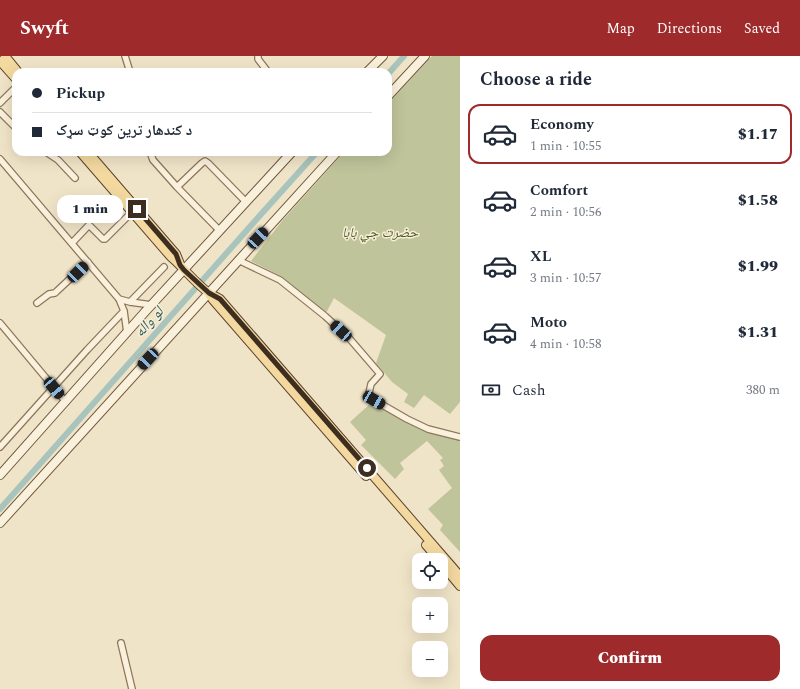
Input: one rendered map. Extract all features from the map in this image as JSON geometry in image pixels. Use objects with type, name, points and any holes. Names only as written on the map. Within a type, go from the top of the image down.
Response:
[{"type":"main road","points":[[5,56],[15,68]]},
{"type":"main road","points":[[0,61],[12,74]]},
{"type":"main road","points":[[83,156],[171,257],[206,290],[220,299],[433,553]]},
{"type":"main road","points":[[91,156],[176,254],[185,270]]},
{"type":"main road","points":[[314,411],[460,576]]},
{"type":"main road","points":[[448,571],[460,586]]},
{"type":"street","points":[[125,56],[129,68]]},
{"type":"street","points":[[258,56],[258,59],[265,68]]},
{"type":"street","points":[[371,68],[383,56]]},
{"type":"street","points":[[392,92],[424,56]]},
{"type":"street","points":[[0,103],[12,91]]},
{"type":"street","points":[[0,112],[12,124]]},
{"type":"street","points":[[52,156],[58,160],[75,178]]},
{"type":"street","points":[[152,156],[153,160],[177,187],[220,231]]},
{"type":"street","points":[[0,475],[152,305],[288,156]]},
{"type":"street","points":[[0,523],[206,290],[238,260],[333,156]]},
{"type":"street","points":[[0,159],[119,299],[124,311],[127,333]]},
{"type":"street","points":[[177,187],[202,163],[205,162],[208,163],[246,202]]},
{"type":"street","points":[[72,243],[89,226],[103,239],[105,239],[132,212]]},
{"type":"street","points":[[238,260],[280,280],[325,316],[349,338],[380,374],[371,384],[369,393],[374,400],[428,429],[460,437]]},
{"type":"street","points":[[37,303],[49,294],[55,293],[88,262]]},
{"type":"street","points":[[130,302],[164,267]]},
{"type":"street","points":[[119,299],[152,305]]},
{"type":"street","points":[[0,447],[124,311]]},
{"type":"street","points":[[0,323],[66,402]]},
{"type":"street","points":[[121,643],[132,689]]},
{"type":"green space","name":"حضرت جي بابا","points":[[432,56],[460,56],[460,402],[450,414],[424,395],[414,408],[404,402],[408,394],[392,382],[376,363],[386,335],[334,298],[326,313],[281,276],[251,261],[282,221],[340,156],[392,156],[392,100]]},
{"type":"green space","points":[[371,403],[428,432],[460,440],[460,552],[440,530],[443,525],[428,509],[452,488],[439,470],[444,466],[440,460],[443,458],[427,441],[400,463],[404,469],[395,479],[361,445],[366,440],[350,422]]},
{"type":"waterway","name":"لو واله","points":[[392,70],[404,56]]},
{"type":"waterway","name":"لو واله","points":[[0,509],[313,156]]},
{"type":"route","points":[[137,209],[176,254],[180,265],[184,270],[209,293],[220,299],[367,468]]}]
